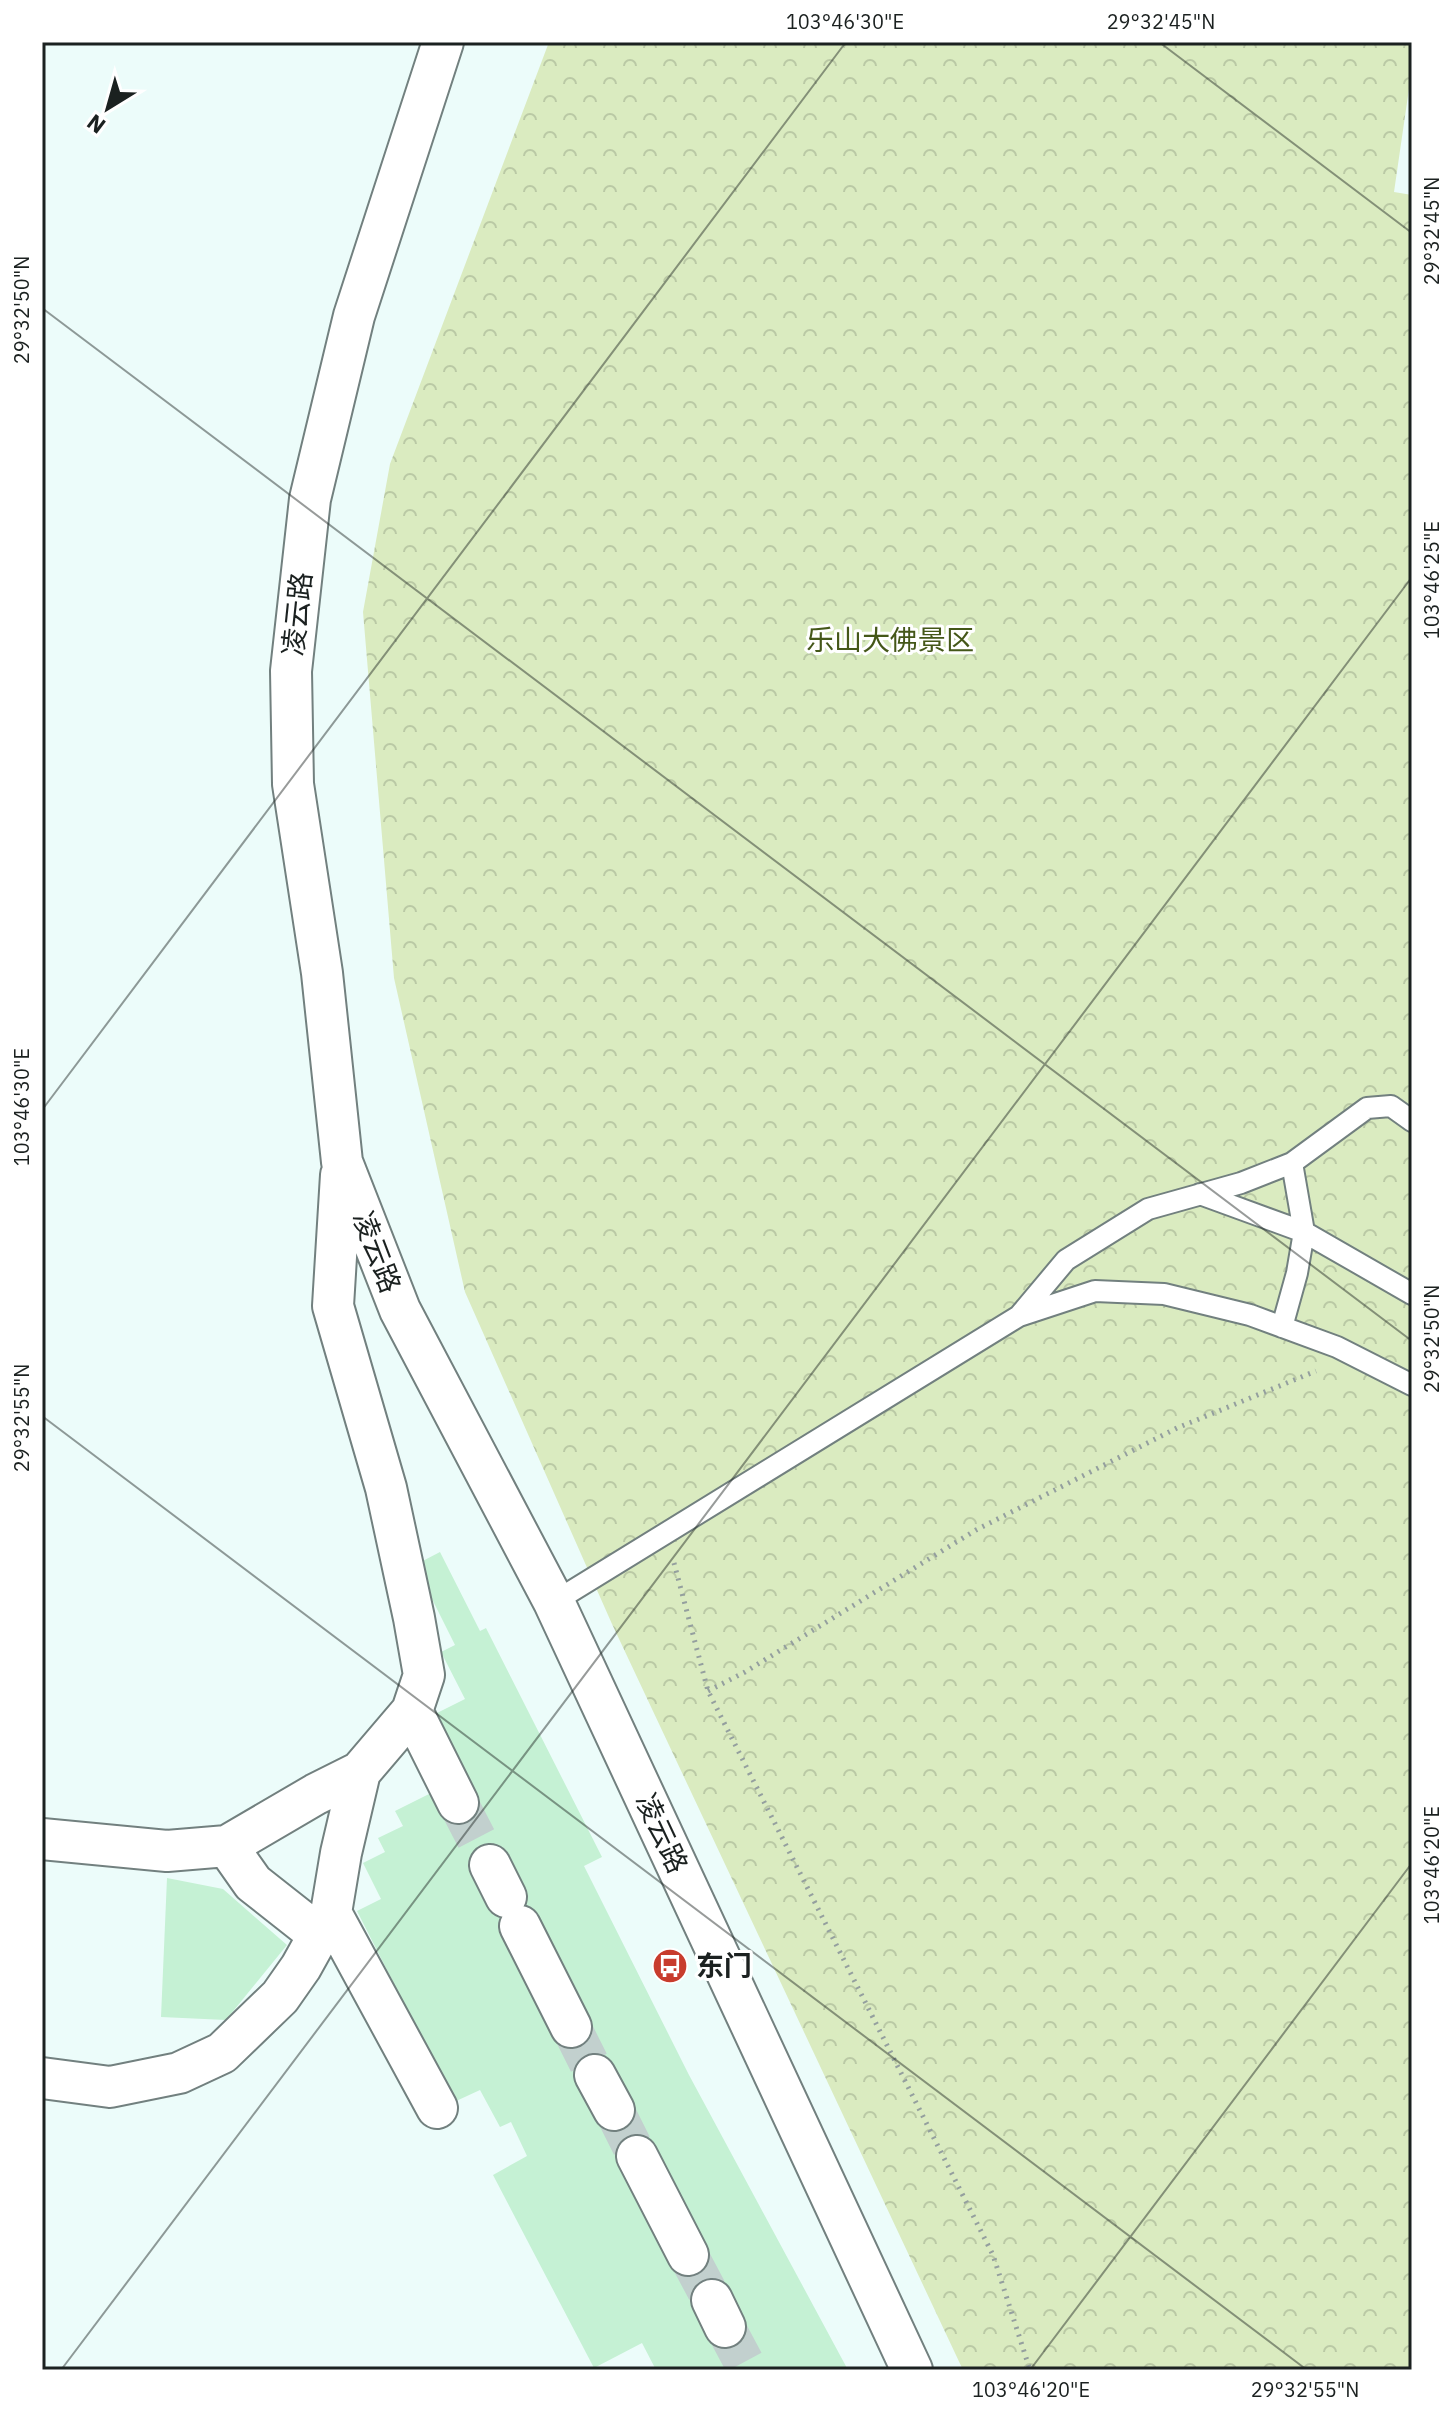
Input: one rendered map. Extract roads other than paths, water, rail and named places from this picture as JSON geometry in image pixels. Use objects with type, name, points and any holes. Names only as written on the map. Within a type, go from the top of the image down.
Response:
[{"type":"street","name":"凌云路","points":[[443,42],[354,316],[310,499],[291,671],[293,784],[322,973],[342,1162],[400,1310],[554,1602],[912,2370]]},
{"type":"street","points":[[42,1839],[167,1851],[227,1846],[360,1772],[412,1711],[424,1675],[414,1618],[386,1488],[333,1306],[342,1162]]},
{"type":"street","points":[[412,1711],[458,1803]]},
{"type":"street","points":[[42,2078],[110,2087],[179,2073],[222,2053],[280,1997],[325,1924],[360,1772]]},
{"type":"street","points":[[227,1846],[253,1883],[325,1924],[437,2108]]},
{"type":"street","points":[[506,1896],[571,2027]]},
{"type":"street","points":[[595,2075],[614,2110]]},
{"type":"street","points":[[637,2156],[688,2255]]},
{"type":"lane","points":[[1019,1316],[1066,1260],[1148,1209],[1241,1183],[1292,1163],[1367,1108],[1391,1106],[1412,1121]]},
{"type":"lane","points":[[1282,1327],[1297,1273],[1304,1232],[1292,1163]]},
{"type":"lane","points":[[1200,1194],[1304,1232],[1412,1294]]},
{"type":"lane","points":[[554,1602],[1019,1316],[1095,1291],[1164,1294],[1250,1315],[1354,1356],[1412,1385]]},
{"type":"tunnel","points":[[458,1803],[490,1865]]},
{"type":"tunnel","points":[[571,2027],[595,2075]]},
{"type":"tunnel","points":[[614,2110],[637,2156]]},
{"type":"tunnel","points":[[688,2255],[712,2300]]},
{"type":"tunnel","points":[[725,2327],[748,2370]]},
{"type":"place","name":"东门","points":[[670,1966]]},
{"type":"park label","name":"乐山大佛景区","points":[[890,640]]}]
